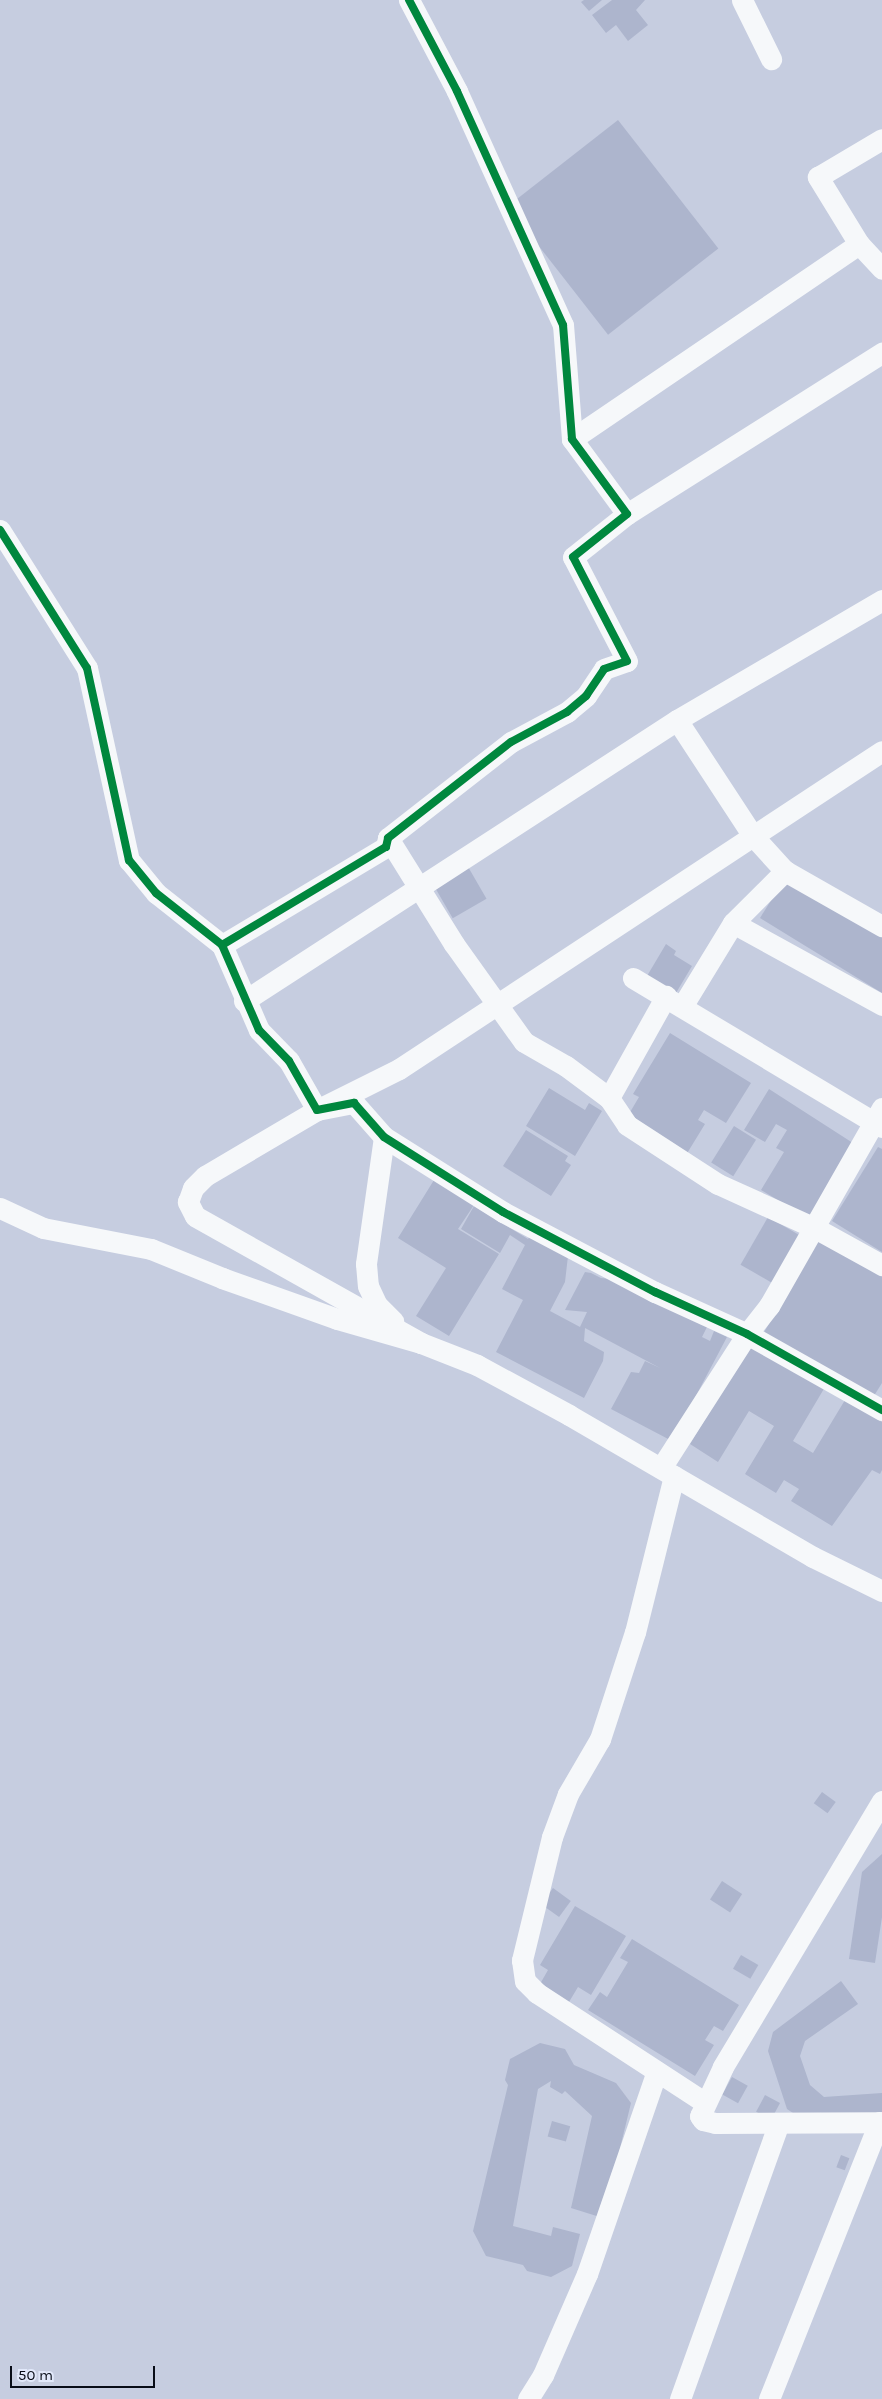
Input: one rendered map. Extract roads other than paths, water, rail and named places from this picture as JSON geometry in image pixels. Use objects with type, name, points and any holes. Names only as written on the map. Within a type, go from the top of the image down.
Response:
[{"type":"street","points":[[408,0],[457,91],[563,325],[572,439],[627,514]]},
{"type":"street","points":[[742,0],[771,59]]},
{"type":"street","points":[[882,139],[818,177],[858,244],[882,269]]},
{"type":"street","points":[[572,439],[858,244]]},
{"type":"street","points":[[222,945],[386,847],[388,838],[511,742],[567,712],[586,696],[604,669],[627,661],[573,557],[627,514],[882,353]]},
{"type":"street","points":[[0,530],[72,639],[87,668],[129,860],[156,894],[222,945],[244,1001],[259,1030],[289,1061],[317,1110]]},
{"type":"street","points":[[244,1001],[677,720],[882,600]]},
{"type":"street","points":[[677,720],[753,836],[785,871],[882,926]]},
{"type":"street","points":[[421,1343],[195,1216],[188,1202],[193,1188],[205,1176],[317,1110],[399,1069],[882,751]]},
{"type":"street","points":[[388,838],[421,885],[454,944],[524,1042],[566,1066],[609,1098],[627,1125],[718,1184],[815,1228],[882,1265]]},
{"type":"street","points":[[609,1098],[675,1001],[734,923],[785,871]]},
{"type":"street","points":[[734,923],[882,1004]]},
{"type":"street","points":[[633,978],[879,1119],[769,1306],[746,1334],[667,1472],[635,1632],[600,1739],[568,1794],[552,1837],[522,1960],[526,1981],[537,1993],[656,2074],[704,2102]]},
{"type":"street","points":[[317,1110],[354,1103],[384,1137],[503,1212],[655,1292],[746,1334],[882,1410]]},
{"type":"street","points":[[384,1137],[366,1264],[368,1286],[386,1316],[421,1343]]},
{"type":"street","points":[[0,1208],[43,1228],[151,1249],[337,1319],[421,1343],[477,1365],[667,1472],[812,1557],[882,1591]]},
{"type":"street","points":[[769,2399],[881,2122],[707,2122],[700,2116],[704,2102],[882,1801]]},
{"type":"street","points":[[528,2399],[543,2375],[586,2274],[656,2074]]},
{"type":"street","points":[[680,2399],[780,2122]]}]
